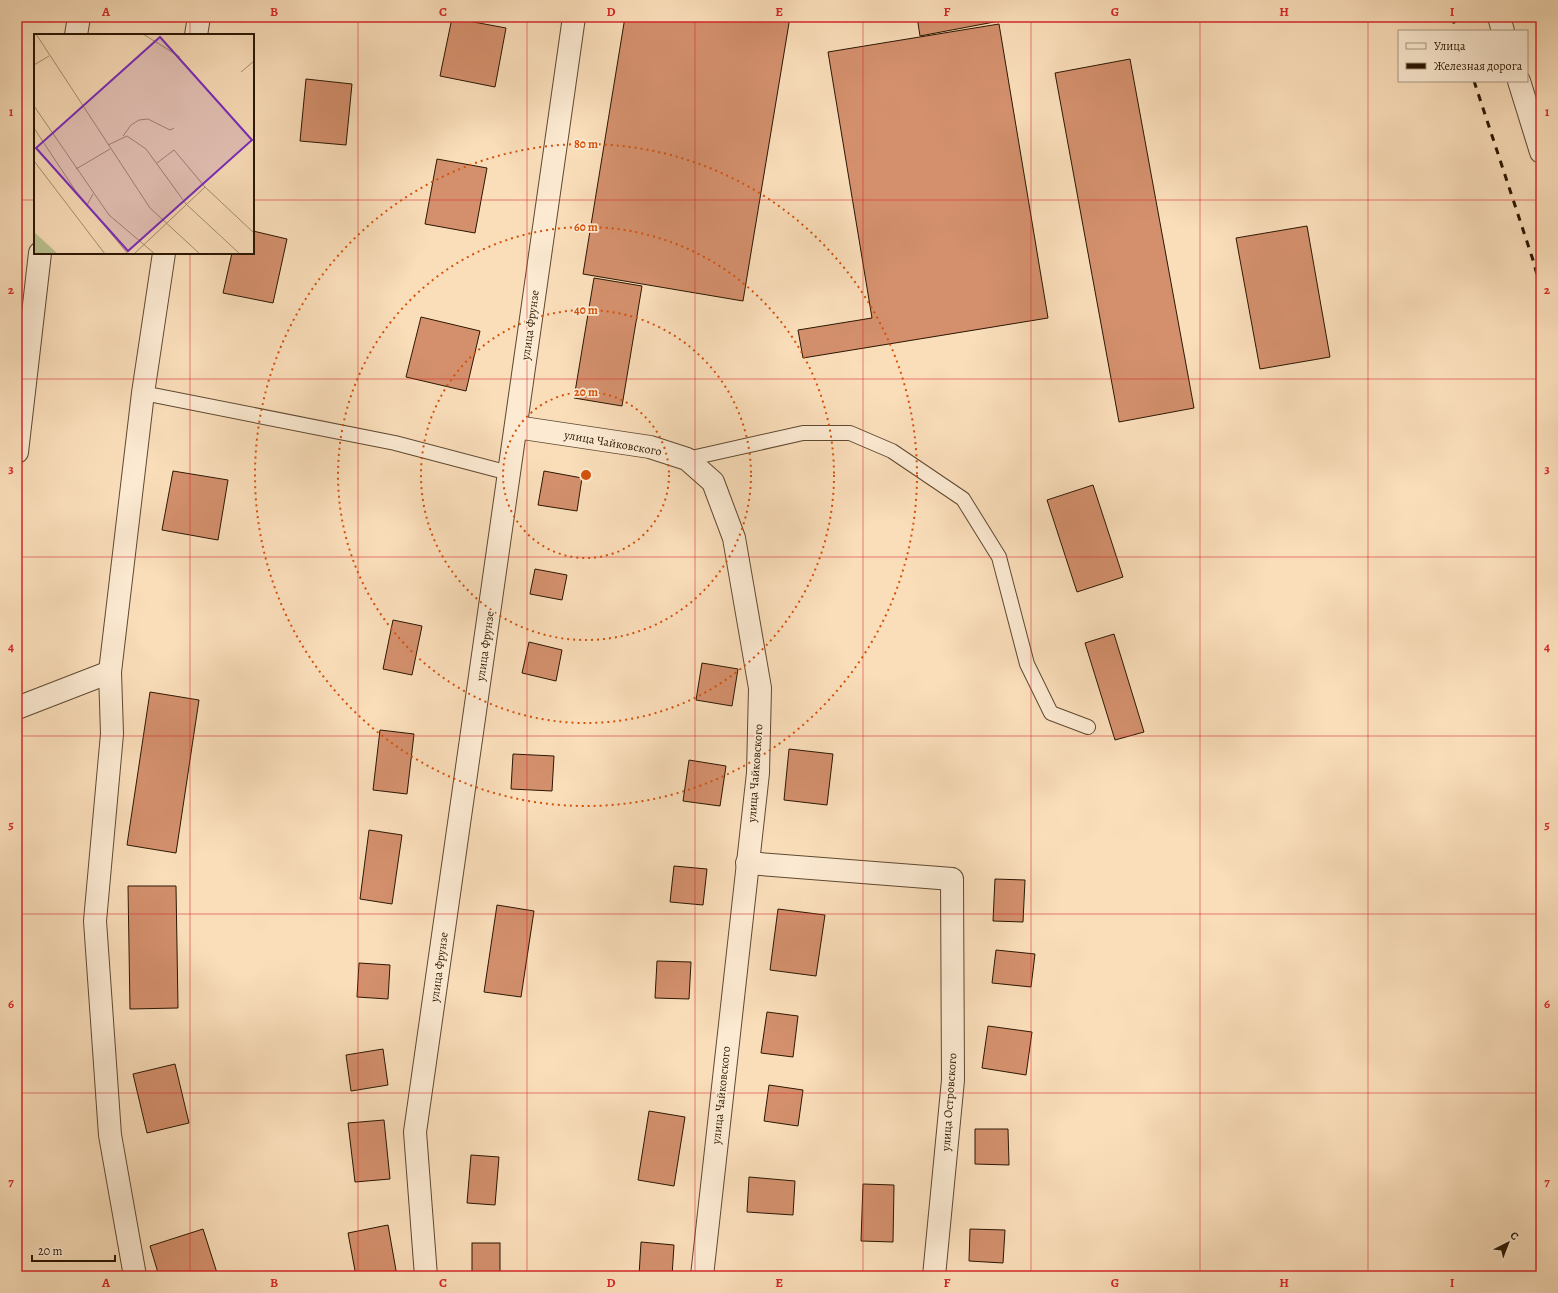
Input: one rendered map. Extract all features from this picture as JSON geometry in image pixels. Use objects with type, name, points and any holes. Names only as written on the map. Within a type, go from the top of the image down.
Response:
[{"type":"street","points":[[76,34],[80,17]]},
{"type":"street","points":[[196,34],[199,17]]},
{"type":"street","name":"улица Фрунзе","points":[[426,1276],[415,1132],[574,17]]},
{"type":"street","points":[[1499,17],[1503,30]]},
{"type":"street","points":[[1519,82],[1541,152]]},
{"type":"street","points":[[17,452],[40,254]]},
{"type":"street","points":[[136,1276],[110,1135],[94,921],[112,734],[110,672],[143,393],[164,254]]},
{"type":"street","name":"улица Чайковского","points":[[516,427],[650,447],[686,459],[713,482],[734,538],[760,688],[758,773],[702,1276]]},
{"type":"street","points":[[17,708],[110,672]]},
{"type":"street","name":"улица Островского","points":[[747,863],[952,879],[953,1080],[934,1276]]},
{"type":"lane","points":[[143,393],[395,443],[509,472]]},
{"type":"lane","points":[[686,459],[803,433],[850,433],[892,450],[963,499],[999,557],[1027,664],[1051,713],[1088,727]]},
{"type":"building","points":[[625,17],[790,17],[743,301],[583,274]]},
{"type":"building","points":[[917,17],[1010,17],[1010,19],[920,36]]},
{"type":"building","points":[[452,18],[506,28],[495,87],[440,76]]},
{"type":"building","points":[[999,24],[1048,318],[803,358],[798,330],[872,318],[828,52]]},
{"type":"building","points":[[1130,59],[1194,408],[1119,422],[1055,73]]},
{"type":"building","points":[[306,79],[352,84],[346,145],[300,141]]},
{"type":"building","points":[[437,159],[487,168],[475,233],[425,224]]},
{"type":"building","points":[[1307,226],[1330,357],[1260,369],[1236,238]]},
{"type":"building","points":[[254,231],[287,239],[273,303],[223,293],[232,254],[254,254]]},
{"type":"building","points":[[594,278],[642,286],[622,406],[574,398]]},
{"type":"building","points":[[421,317],[480,331],[466,391],[406,377]]},
{"type":"building","points":[[173,471],[228,480],[218,540],[162,530]]},
{"type":"building","points":[[544,471],[582,478],[577,511],[538,505]]},
{"type":"building","points":[[1093,485],[1123,577],[1077,592],[1047,500]]},
{"type":"building","points":[[535,569],[567,575],[562,600],[530,594]]},
{"type":"building","points":[[393,620],[422,626],[412,675],[383,669]]},
{"type":"building","points":[[1114,634],[1144,732],[1115,740],[1085,643]]},
{"type":"building","points":[[529,642],[562,650],[556,681],[522,673]]},
{"type":"building","points":[[702,663],[738,669],[732,706],[696,700]]},
{"type":"building","points":[[150,692],[199,700],[176,853],[127,845]]},
{"type":"building","points":[[380,730],[414,734],[407,794],[373,790]]},
{"type":"building","points":[[789,749],[833,754],[827,805],[784,800]]},
{"type":"building","points":[[513,754],[554,756],[552,791],[511,789]]},
{"type":"building","points":[[689,760],[726,766],[720,806],[683,801]]},
{"type":"building","points":[[369,830],[402,835],[392,904],[360,899]]},
{"type":"building","points":[[674,866],[707,869],[703,905],[670,902]]},
{"type":"building","points":[[995,879],[1025,880],[1023,922],[993,921]]},
{"type":"building","points":[[128,886],[176,886],[178,1008],[130,1009]]},
{"type":"building","points":[[497,905],[534,911],[521,997],[484,992]]},
{"type":"building","points":[[778,909],[825,915],[816,976],[770,970]]},
{"type":"building","points":[[996,950],[1035,954],[1031,987],[992,983]]},
{"type":"building","points":[[657,961],[691,962],[689,999],[655,998]]},
{"type":"building","points":[[359,963],[390,965],[388,999],[357,997]]},
{"type":"building","points":[[767,1012],[798,1016],[793,1057],[761,1053]]},
{"type":"building","points":[[988,1026],[1032,1032],[1026,1075],[982,1068]]},
{"type":"building","points":[[383,1049],[388,1085],[351,1091],[346,1055]]},
{"type":"building","points":[[175,1064],[189,1123],[147,1133],[133,1074]]},
{"type":"building","points":[[769,1085],[803,1090],[798,1126],[764,1121]]},
{"type":"building","points":[[649,1111],[685,1117],[674,1186],[638,1180]]},
{"type":"building","points":[[384,1120],[390,1179],[355,1182],[348,1123]]},
{"type":"building","points":[[975,1129],[1008,1129],[1009,1165],[975,1164]]},
{"type":"building","points":[[471,1155],[499,1157],[495,1205],[467,1203]]},
{"type":"building","points":[[749,1177],[795,1181],[793,1215],[747,1212]]},
{"type":"building","points":[[863,1184],[894,1185],[893,1242],[861,1241]]},
{"type":"building","points":[[388,1225],[397,1276],[356,1276],[348,1233]]},
{"type":"building","points":[[203,1229],[218,1276],[159,1276],[150,1246]]},
{"type":"building","points":[[970,1229],[1005,1230],[1003,1263],[969,1261]]},
{"type":"building","points":[[641,1242],[674,1245],[672,1276],[639,1276]]},
{"type":"building","points":[[472,1243],[500,1243],[500,1275],[472,1275]]},
{"type":"railway","points":[[1452,17],[1457,30]]},
{"type":"railway","points":[[1474,82],[1533,260],[1541,289]]}]
